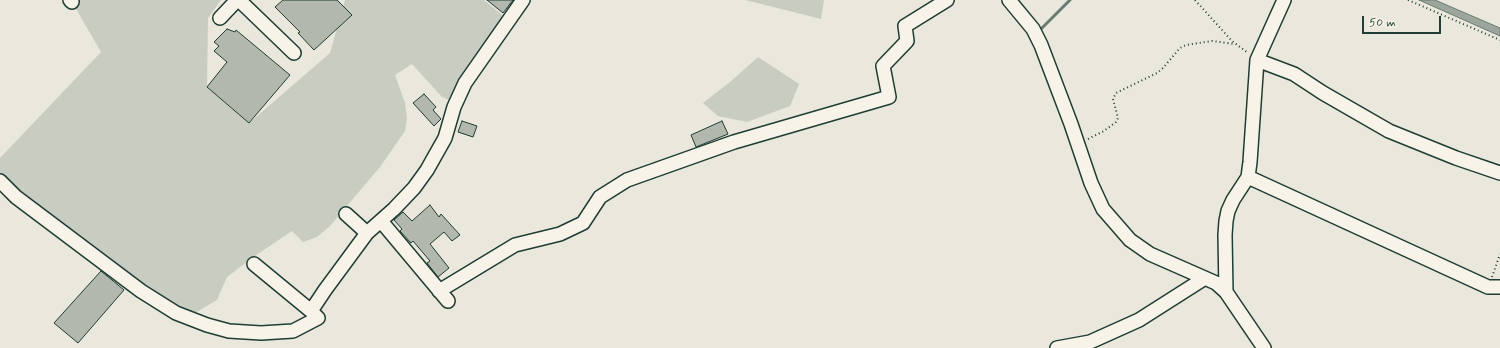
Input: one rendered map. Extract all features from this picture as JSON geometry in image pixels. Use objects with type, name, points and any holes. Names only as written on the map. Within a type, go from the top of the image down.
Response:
[{"type":"street","points":[[220,18],[238,0],[294,53]]},
{"type":"street","points":[[311,311],[367,233],[414,188],[427,170],[445,138],[454,107],[464,83],[523,0]]},
{"type":"street","points":[[439,291],[515,245],[560,234],[583,223],[600,198],[627,180],[734,142],[889,97],[883,66],[907,42],[905,26],[947,0]]},
{"type":"street","points":[[1009,0],[1033,29],[1041,45],[1078,144],[1090,183],[1103,209],[1130,240],[1150,254],[1216,283],[1226,292],[1264,348]]},
{"type":"street","points":[[1226,292],[1224,235],[1228,211],[1233,200],[1248,177],[1257,60],[1284,0]]},
{"type":"street","points":[[1257,60],[1294,74],[1323,93],[1389,131],[1456,158],[1500,173]]},
{"type":"street","points":[[1248,177],[1494,287]]},
{"type":"street","points":[[0,180],[16,197],[141,290],[176,314],[207,326],[229,331],[275,333],[294,331],[318,318],[254,264]]},
{"type":"street","points":[[346,214],[367,233]]},
{"type":"street","points":[[381,221],[448,301]]},
{"type":"street","points":[[1057,348],[1090,342],[1139,320],[1205,278]]},
{"type":"path","points":[[1195,0],[1235,44],[1257,60]]},
{"type":"path","points":[[1408,0],[1500,40]]},
{"type":"path","points":[[1078,144],[1112,126],[1116,122],[1118,118],[1113,99],[1116,93],[1157,73],[1180,48],[1186,45],[1212,41],[1235,44]]},
{"type":"path","points":[[1494,287],[1500,254]]},
{"type":"shaded area","points":[[74,0],[221,0],[208,18],[207,87],[249,123],[330,53],[345,0],[484,0],[508,20],[465,83],[449,100],[442,97],[412,64],[395,75],[405,103],[407,118],[405,131],[380,167],[330,226],[317,237],[303,242],[292,231],[227,277],[217,300],[195,313],[164,305],[0,179],[0,158],[101,52],[72,2]]},
{"type":"shaded area","points":[[745,0],[824,0],[821,19]]},
{"type":"shaded area","points":[[1419,0],[1435,0],[1500,28],[1500,36]]},
{"type":"shaded area","points":[[758,57],[799,84],[790,106],[747,122],[718,116],[703,103],[730,82]]},
{"type":"building","points":[[283,0],[337,0],[352,15],[314,50],[298,33],[300,32],[275,7]]},
{"type":"building","points":[[487,0],[513,0],[503,13]]},
{"type":"building","points":[[227,29],[235,32],[236,30],[290,75],[249,123],[207,87],[227,62],[214,51],[219,46],[214,42]]},
{"type":"building","points":[[424,94],[436,107],[433,110],[441,119],[434,126],[413,103]]},
{"type":"building","points":[[462,121],[477,126],[473,137],[458,132]]},
{"type":"building","points":[[722,121],[728,134],[696,147],[691,135]]},
{"type":"building","points":[[430,205],[439,217],[441,214],[460,235],[452,241],[444,232],[430,244],[449,268],[438,277],[427,263],[430,261],[413,241],[411,243],[400,231],[402,229],[394,220],[403,212],[412,221]]},
{"type":"building","points":[[101,271],[124,290],[78,343],[54,323]]},
{"type":"waterway","points":[[1040,30],[1070,0]]}]
